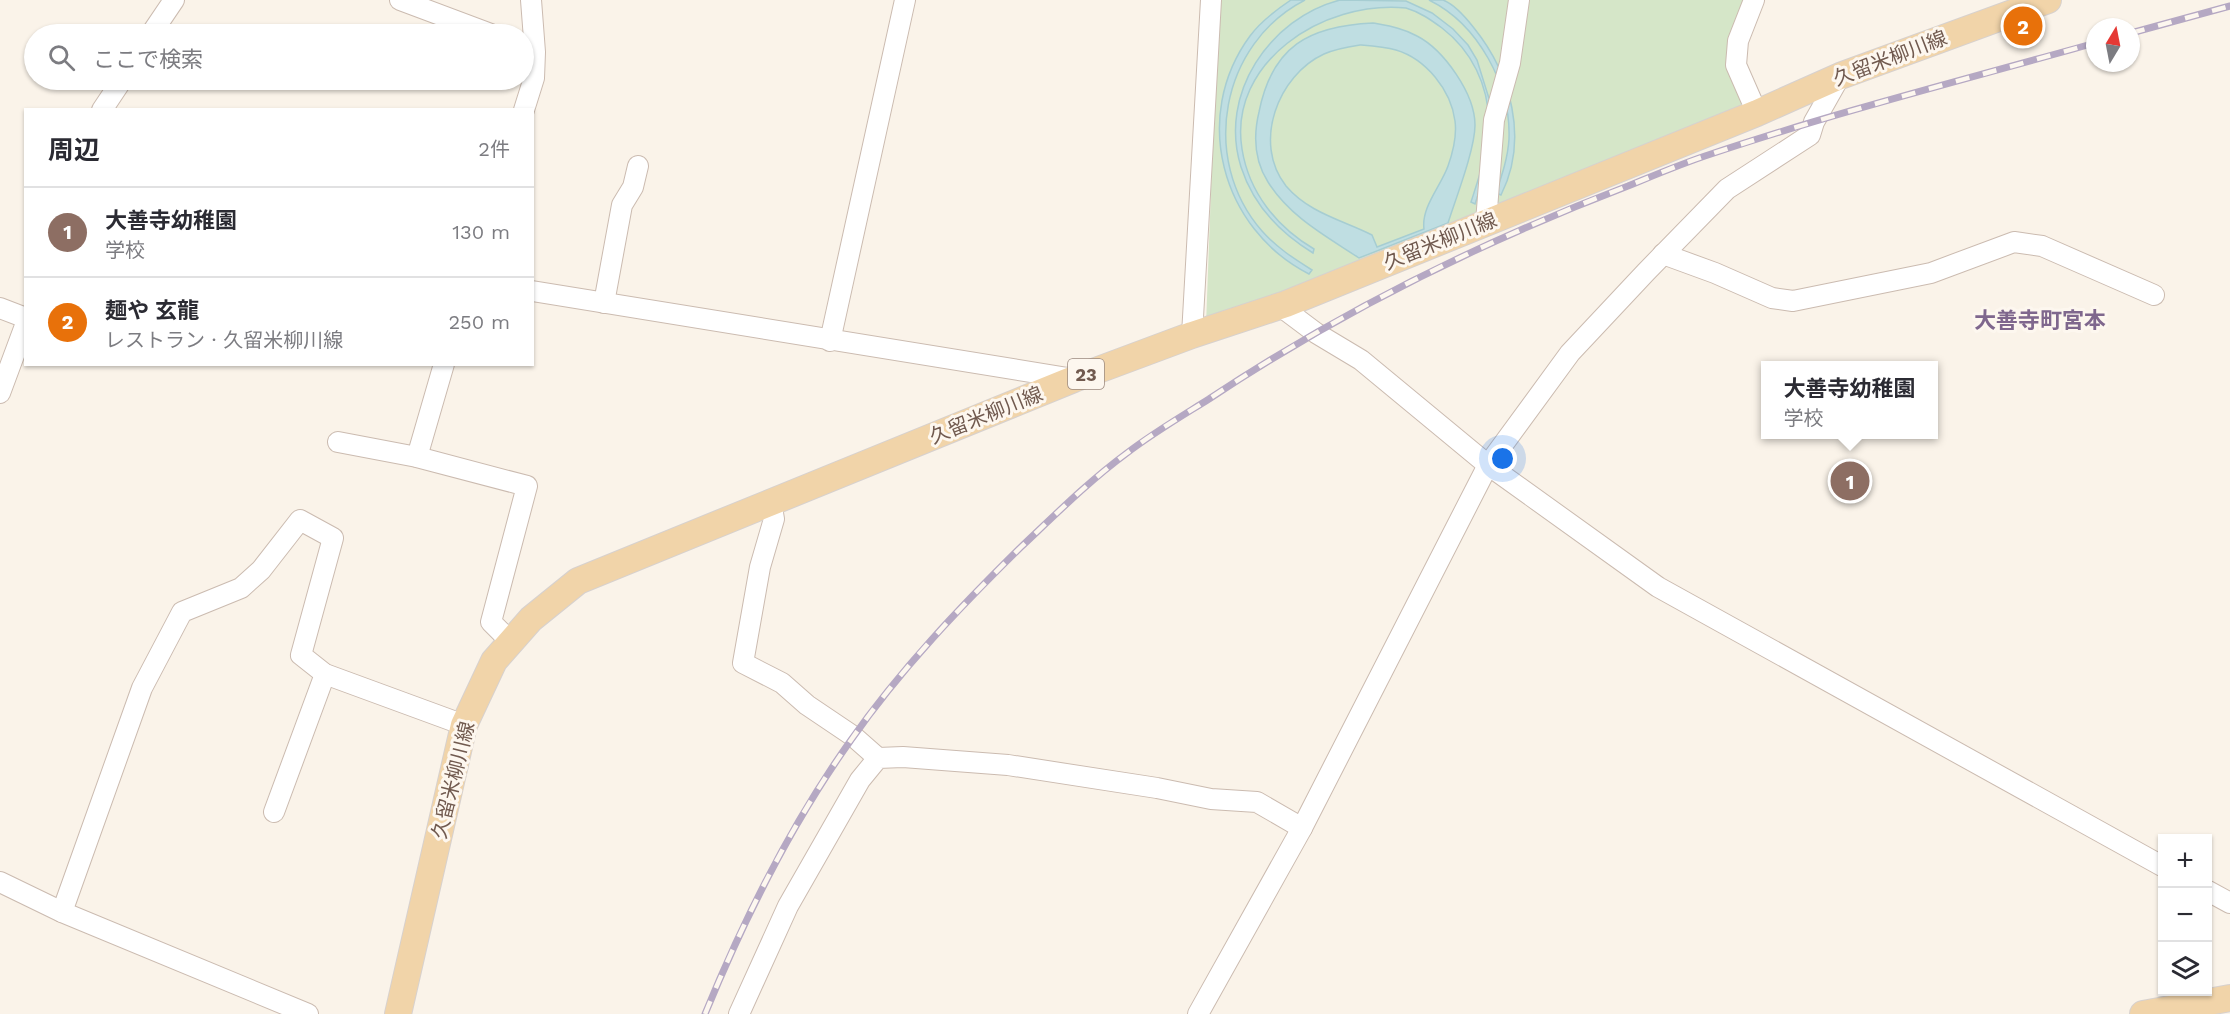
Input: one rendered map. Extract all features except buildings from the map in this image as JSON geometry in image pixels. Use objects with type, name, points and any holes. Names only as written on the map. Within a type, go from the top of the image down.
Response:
[{"type":"main road","name":"久留米柳川線","points":[[398,1014],[464,725],[494,661],[531,619],[578,581],[1074,379],[1192,335],[1286,304],[1757,113],[1840,76],[2048,0]]},
{"type":"main road","points":[[2143,1014],[2230,998]]},
{"type":"street","points":[[158,24],[174,0]]},
{"type":"street","points":[[400,0],[464,24]]},
{"type":"street","points":[[530,24],[531,0]]},
{"type":"street","points":[[830,341],[905,0]]},
{"type":"street","points":[[1192,335],[1211,0]]},
{"type":"street","points":[[1486,222],[1494,120],[1509,63],[1520,0]]},
{"type":"street","points":[[1754,0],[1738,41],[1736,65],[1757,113]]},
{"type":"street","points":[[1198,1014],[1302,828],[1488,465],[1570,353],[1663,254],[1727,189],[1810,135],[1814,122],[1840,76]]},
{"type":"street","points":[[103,108],[115,90]]},
{"type":"street","points":[[525,108],[530,90]]},
{"type":"street","points":[[604,303],[622,205],[633,187],[638,166]]},
{"type":"street","points":[[1663,254],[1772,297],[1793,301],[1931,273],[2014,242],[2042,246],[2154,295]]},
{"type":"street","points":[[534,291],[1074,379]]},
{"type":"street","points":[[1286,304],[1284,309],[1316,333],[1361,360],[1488,465],[1658,586],[2158,863]]},
{"type":"street","points":[[0,308],[24,317]]},
{"type":"street","points":[[0,393],[24,328]]},
{"type":"street","points":[[417,458],[443,366]]},
{"type":"street","points":[[338,442],[417,458],[527,486],[491,622],[511,642]]},
{"type":"street","points":[[771,502],[774,519],[760,567],[743,663],[782,683],[807,705],[853,736],[878,758],[1008,765],[1127,783],[1211,800],[1257,802],[1302,828]]},
{"type":"street","points":[[63,912],[142,688],[182,612],[242,588],[261,570],[300,520],[333,538],[301,655],[325,674],[464,725]]},
{"type":"street","points":[[274,812],[325,674]]},
{"type":"street","points":[[739,1014],[788,906],[860,780],[878,758]]},
{"type":"street","points":[[0,882],[63,912],[308,1014]]},
{"type":"street","points":[[2212,893],[2230,903]]},
{"type":"green space","points":[[1218,0],[1758,0],[1732,65],[1744,107],[1206,325]]},
{"type":"water","points":[[1291,0],[1305,0],[1276,19],[1254,44],[1238,73],[1228,105],[1226,138],[1230,171],[1242,202],[1267,237],[1312,270],[1309,274],[1279,254],[1254,229],[1236,200],[1224,168],[1220,135],[1222,101],[1232,67],[1254,31],[1269,16]]},
{"type":"water","points":[[1340,0],[1406,1],[1432,13],[1453,29],[1468,45],[1477,60],[1492,108],[1485,173],[1475,204],[1471,202],[1488,142],[1488,108],[1482,82],[1470,58],[1453,37],[1421,14],[1406,8],[1374,8],[1343,15],[1314,26],[1287,43],[1266,64],[1250,90],[1242,118],[1242,149],[1251,180],[1258,194],[1288,230],[1314,249],[1313,253],[1279,227],[1253,193],[1241,167],[1236,140],[1237,113],[1244,87],[1256,63],[1272,42],[1292,23],[1315,9]]},
{"type":"water","points":[[1429,0],[1447,2],[1468,20],[1487,46],[1506,86],[1515,130],[1514,152],[1501,195],[1496,193],[1509,139],[1504,98],[1497,78],[1476,40],[1447,11]]},
{"type":"water","points":[[1373,23],[1401,29],[1412,33],[1437,51],[1464,87],[1474,113],[1475,125],[1469,160],[1448,223],[1359,258],[1309,225],[1287,206],[1263,174],[1256,148],[1257,121],[1265,89],[1273,71],[1284,56],[1297,44],[1312,35],[1350,25]],"holes":[[[1360,45],[1396,50],[1407,54],[1427,68],[1448,98],[1455,121],[1454,144],[1450,161],[1428,205],[1424,229],[1377,247],[1372,235],[1326,215],[1295,195],[1286,186],[1276,169],[1271,150],[1271,131],[1275,112],[1294,77],[1324,54]]]},
{"type":"railway","points":[[2140,31],[2230,6]]},
{"type":"railway","points":[[705,1014],[770,873],[808,805],[870,714],[953,616],[998,570],[1086,486],[1147,439],[1259,367],[1360,308],[1465,255],[1573,208],[1690,161],[1758,139],[2086,46]]},
{"type":"place","name":"麺や 玄龍","points":[[2023,26]]},
{"type":"place","name":"大善寺幼稚園","points":[[1850,481]]},
{"type":"district","name":"大善寺町宮本","points":[[2040,320]]}]
